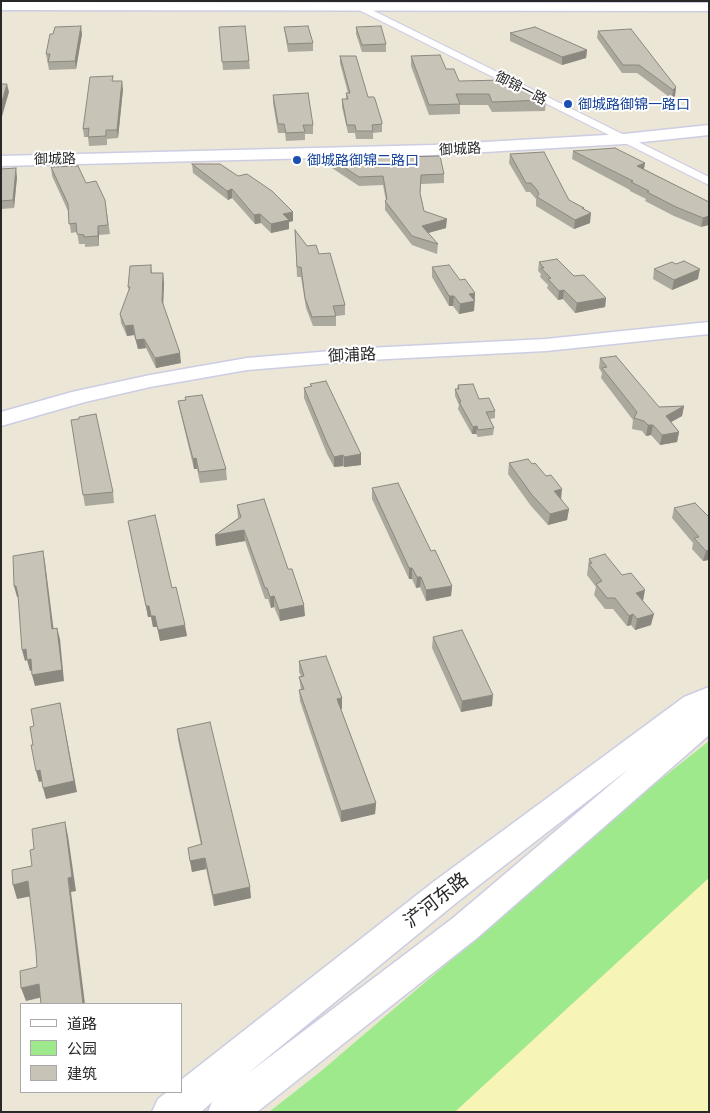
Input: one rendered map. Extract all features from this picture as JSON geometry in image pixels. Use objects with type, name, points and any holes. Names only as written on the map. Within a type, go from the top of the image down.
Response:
[{"type":"main road","points":[[1,6],[709,7]]},
{"type":"main road","name":"御城路","points":[[1,161],[433,150],[624,139],[709,130]]},
{"type":"main road","name":"御浦路","points":[[1,419],[80,397],[141,383],[246,364],[349,355],[546,345],[709,328]]},
{"type":"main road","name":"浐河东路","points":[[171,1112],[444,892],[694,704],[709,697]]},
{"type":"main road","points":[[227,1112],[465,928],[709,718]]},
{"type":"street","name":"御锦一路","points":[[360,7],[709,182]]},
{"type":"green space","points":[[709,741],[709,878],[455,1112],[269,1112],[320,1072],[546,879],[602,826]]},
{"type":"sand","points":[[709,878],[709,1112],[455,1112]]},
{"type":"building","points":[[81,26],[75,61],[48,62],[50,54],[46,54],[50,34],[53,34],[55,27]]},
{"type":"building","points":[[245,26],[249,61],[222,62],[219,27]]},
{"type":"building","points":[[308,26],[313,43],[288,44],[284,27]]},
{"type":"building","points":[[381,26],[386,44],[362,45],[356,27]]},
{"type":"building","points":[[535,27],[587,50],[562,57],[510,33]]},
{"type":"building","points":[[631,29],[676,87],[673,90],[639,65],[623,65],[598,31]]},
{"type":"building","points":[[440,55],[446,69],[454,69],[459,81],[505,80],[546,100],[492,102],[489,94],[456,94],[460,104],[429,105],[411,56]]},
{"type":"building","points":[[340,56],[356,56],[368,97],[374,97],[375,99],[382,124],[372,125],[373,131],[356,131],[355,125],[347,125],[342,99],[348,99],[346,93],[350,93]]},
{"type":"building","points":[[113,76],[112,81],[122,81],[117,130],[106,130],[106,136],[88,137],[89,128],[83,129],[90,77]]},
{"type":"building","points":[[1,84],[7,84],[1,105]]},
{"type":"building","points":[[308,93],[313,125],[303,125],[305,132],[286,133],[284,124],[278,124],[273,95]]},
{"type":"building","points":[[615,148],[645,163],[637,166],[709,202],[709,216],[703,218],[676,207],[631,182],[633,181],[573,151]]},
{"type":"building","points":[[544,152],[569,200],[591,213],[575,220],[537,197],[539,194],[537,190],[531,183],[526,183],[510,154]]},
{"type":"building","points":[[440,156],[444,174],[421,175],[420,193],[424,211],[447,219],[422,226],[438,244],[412,236],[385,201],[387,199],[383,176],[359,177],[332,159]]},
{"type":"building","points":[[192,164],[220,164],[238,176],[247,174],[272,191],[293,212],[283,214],[289,220],[271,224],[260,214],[254,215],[232,189],[227,191]]},
{"type":"building","points":[[78,166],[86,183],[96,181],[105,200],[108,225],[98,226],[98,236],[84,237],[84,235],[77,234],[76,223],[69,224],[68,204],[51,167]]},
{"type":"building","points":[[16,168],[13,200],[1,201],[1,169]]},
{"type":"building","points":[[295,230],[307,246],[316,245],[319,254],[330,253],[345,305],[333,306],[336,316],[312,317],[305,298],[301,267],[297,267]]},
{"type":"building","points":[[557,259],[574,276],[584,275],[606,298],[577,303],[564,290],[559,291],[548,279],[551,278],[541,268],[544,268],[539,262]]},
{"type":"building","points":[[684,261],[700,269],[674,280],[654,269],[672,262],[676,264]]},
{"type":"building","points":[[151,265],[151,273],[163,273],[162,301],[180,353],[155,358],[144,339],[136,340],[133,325],[125,326],[120,314],[130,287],[128,287],[130,266]]},
{"type":"building","points":[[449,265],[460,280],[465,279],[475,293],[469,294],[475,301],[460,304],[454,296],[449,296],[432,267]]},
{"type":"building","points":[[616,356],[659,407],[684,406],[666,416],[679,432],[662,435],[653,425],[648,425],[644,421],[634,418],[637,412],[602,368],[607,367],[600,358]]},
{"type":"building","points":[[326,381],[361,454],[334,457],[327,443],[304,388],[312,386],[310,384]]},
{"type":"building","points":[[473,384],[479,399],[489,398],[495,411],[486,412],[494,428],[478,430],[477,426],[473,427],[459,402],[461,402],[455,389],[459,389],[458,385]]},
{"type":"building","points":[[202,395],[226,469],[199,472],[196,458],[193,459],[178,401],[186,400],[185,397]]},
{"type":"building","points":[[96,414],[113,492],[83,495],[71,420]]},
{"type":"building","points":[[528,459],[532,464],[535,463],[546,476],[551,475],[562,489],[554,491],[569,509],[550,514],[532,495],[509,463]]},
{"type":"building","points":[[398,483],[431,551],[435,550],[452,586],[426,590],[421,577],[417,577],[412,568],[409,568],[372,488]]},
{"type":"building","points":[[264,499],[288,569],[292,569],[304,605],[279,610],[274,596],[270,597],[267,588],[265,588],[244,530],[215,535],[241,517],[237,505]]},
{"type":"building","points":[[695,503],[709,517],[709,550],[706,551],[694,538],[699,537],[674,508]]},
{"type":"building","points":[[155,515],[172,588],[176,587],[185,625],[158,630],[155,616],[151,616],[149,606],[146,606],[128,521]]},
{"type":"building","points":[[43,551],[52,629],[57,628],[62,670],[32,675],[31,659],[27,660],[26,649],[22,650],[18,595],[16,586],[14,586],[13,556]]},
{"type":"building","points":[[605,554],[622,575],[631,573],[645,590],[636,593],[654,614],[637,619],[633,614],[629,616],[615,598],[607,598],[596,584],[602,581],[589,564],[592,563],[589,559]]},
{"type":"building","points":[[462,630],[493,695],[462,701],[433,637]]},
{"type":"building","points":[[326,656],[342,698],[337,699],[376,803],[341,811],[299,690],[304,689],[299,677],[304,676],[299,661]]},
{"type":"building","points":[[60,703],[74,781],[43,788],[40,770],[36,771],[31,745],[33,745],[30,727],[34,726],[31,709]]},
{"type":"building","points":[[210,722],[250,887],[213,895],[205,858],[190,861],[188,848],[202,844],[177,729]]},
{"type":"building","points":[[65,822],[72,877],[68,878],[83,1003],[41,1003],[39,984],[21,988],[20,971],[37,967],[36,951],[28,881],[13,885],[12,870],[32,866],[30,850],[34,849],[32,829]]},
{"type":"place","name":"御城路御锦一路口","points":[[568,104]]},
{"type":"place","name":"御城路御锦二路口","points":[[297,160]]}]
